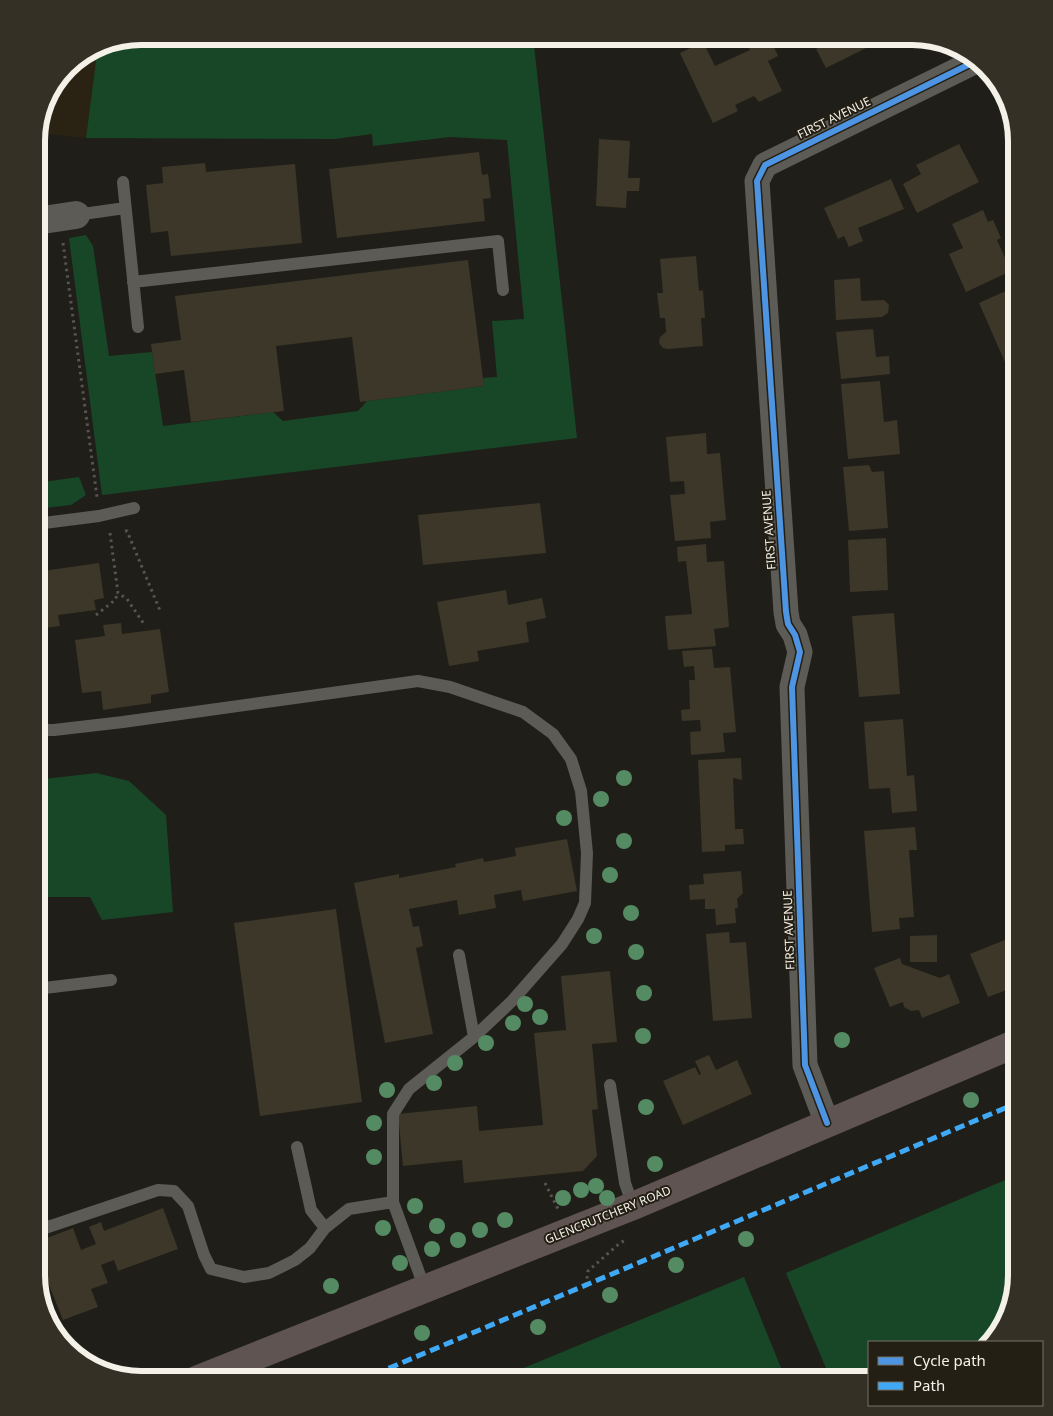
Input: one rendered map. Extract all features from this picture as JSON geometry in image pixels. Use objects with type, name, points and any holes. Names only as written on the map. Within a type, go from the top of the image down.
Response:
[{"type":"highway","name":"GLENCRUTCHERY ROAD","points":[[219,1371],[633,1206],[1008,1047]]},
{"type":"street","name":"FIRST AVENUE","points":[[827,1123],[806,1065],[792,687],[800,652],[795,636],[788,624],[786,612],[757,181],[765,165],[969,64]]},
{"type":"lane","points":[[122,182],[138,327]]},
{"type":"lane","points":[[58,218],[125,208]]},
{"type":"lane","points":[[133,282],[498,241],[503,290]]},
{"type":"lane","points":[[45,523],[100,516],[134,508]]},
{"type":"lane","points":[[45,730],[103,725],[418,681],[450,687],[523,712],[553,734],[571,759],[581,791],[586,824],[585,903],[578,920],[562,944],[512,1001],[474,1038],[409,1089],[393,1114],[394,1202],[425,1289]]},
{"type":"lane","points":[[459,955],[474,1038]]},
{"type":"lane","points":[[45,988],[110,980]]},
{"type":"lane","points":[[610,1085],[625,1183],[633,1206]]},
{"type":"lane","points":[[297,1147],[311,1210],[325,1228]]},
{"type":"lane","points":[[45,1226],[46,1228],[158,1190],[174,1191],[188,1206],[204,1255],[211,1269],[244,1277],[269,1273],[295,1260],[310,1248],[325,1228],[349,1208],[394,1202]]},
{"type":"path","points":[[58,218],[98,502]]},
{"type":"path","points":[[102,534],[127,531],[161,613]]},
{"type":"path","points":[[96,615],[114,600],[118,593],[110,533]]},
{"type":"path","points":[[118,593],[127,599],[144,624]]},
{"type":"path","points":[[545,1183],[554,1202]]},
{"type":"path","points":[[586,1285],[588,1271],[627,1239],[625,1234]]},
{"type":"shaded area","points":[[97,56],[86,138],[46,134],[45,138],[50,110],[61,88],[73,73]]},
{"type":"green space","points":[[135,45],[534,45],[577,438],[102,495],[69,238],[86,235],[93,246],[109,356],[152,352],[163,426],[273,412],[283,421],[358,411],[367,401],[484,386],[483,378],[497,377],[492,321],[524,319],[507,140],[450,137],[373,146],[372,134],[335,139],[86,138],[97,56],[104,52],[123,47]]},
{"type":"green space","points":[[79,477],[86,495],[71,505],[45,508],[45,482]]},
{"type":"green space","points":[[96,773],[129,781],[166,815],[173,912],[102,920],[90,897],[45,897],[45,779]]},
{"type":"green space","points":[[1008,1179],[1008,1281],[1003,1306],[992,1328],[981,1341],[868,1341],[868,1371],[827,1371],[786,1273]]},
{"type":"green space","points":[[744,1277],[782,1371],[517,1371]]},
{"type":"building","points":[[697,45],[704,45],[715,66],[750,50],[748,45],[773,45],[778,56],[768,61],[782,91],[759,102],[754,96],[735,105],[738,111],[713,123],[680,53]]},
{"type":"building","points":[[824,45],[872,45],[826,68],[816,49]]},
{"type":"building","points":[[599,139],[630,141],[628,178],[640,178],[639,191],[627,191],[626,208],[596,206]]},
{"type":"building","points":[[959,144],[979,182],[917,213],[903,184],[921,174],[916,165]]},
{"type":"building","points":[[479,152],[482,175],[488,174],[491,198],[483,199],[485,221],[337,238],[329,169]]},
{"type":"building","points":[[205,163],[206,172],[295,164],[302,243],[171,256],[168,231],[151,233],[146,185],[163,183],[162,167]]},
{"type":"building","points":[[891,179],[904,209],[858,228],[863,241],[849,247],[844,236],[838,239],[824,208]]},
{"type":"building","points":[[983,210],[988,222],[993,220],[1001,238],[997,240],[1008,264],[1008,272],[966,292],[949,254],[963,248],[952,224]]},
{"type":"building","points":[[696,256],[699,291],[703,290],[705,318],[701,318],[703,346],[663,348],[659,343],[660,337],[666,332],[665,318],[660,318],[657,293],[663,293],[660,259]]},
{"type":"building","points":[[468,260],[484,386],[360,402],[352,337],[276,346],[284,411],[191,422],[184,370],[155,374],[151,344],[181,340],[175,296]]},
{"type":"building","points":[[860,278],[861,301],[884,300],[889,305],[888,313],[882,317],[836,320],[834,280]]},
{"type":"building","points":[[1008,290],[1008,369],[979,303]]},
{"type":"building","points":[[873,329],[876,357],[889,356],[890,374],[841,379],[836,332]]},
{"type":"building","points":[[880,381],[884,422],[897,420],[900,454],[848,459],[841,384]]},
{"type":"building","points":[[706,433],[707,454],[720,453],[726,520],[710,522],[711,538],[675,541],[670,495],[685,494],[684,481],[670,482],[666,437]]},
{"type":"building","points":[[869,465],[872,472],[884,471],[888,528],[849,531],[843,467]]},
{"type":"building","points":[[540,503],[546,553],[423,565],[418,515]]},
{"type":"building","points":[[886,538],[888,590],[850,592],[848,540]]},
{"type":"building","points":[[706,544],[707,562],[724,561],[729,627],[714,629],[716,646],[668,650],[665,616],[692,614],[686,561],[678,562],[677,547]]},
{"type":"building","points":[[99,563],[104,598],[94,600],[96,610],[58,615],[60,626],[45,628],[45,571]]},
{"type":"building","points":[[506,590],[508,605],[542,598],[546,618],[526,622],[529,642],[477,651],[479,661],[449,666],[437,602]]},
{"type":"building","points":[[894,613],[900,694],[859,697],[852,616]]},
{"type":"building","points":[[121,623],[122,634],[160,629],[169,692],[151,695],[151,703],[103,710],[101,691],[82,693],[75,640],[105,636],[103,625]]},
{"type":"building","points":[[712,649],[714,668],[730,667],[736,732],[723,733],[725,752],[691,755],[690,732],[701,731],[700,720],[682,721],[681,710],[690,709],[689,680],[695,680],[694,666],[684,667],[682,651]]},
{"type":"building","points":[[903,719],[907,776],[914,775],[917,811],[892,813],[890,788],[869,789],[864,722]]},
{"type":"building","points":[[741,758],[742,780],[733,778],[735,829],[743,829],[744,844],[725,845],[725,851],[702,852],[698,760]]},
{"type":"building","points":[[915,827],[917,850],[909,850],[914,917],[899,918],[900,929],[872,932],[864,831]]},
{"type":"building","points":[[567,839],[577,891],[523,901],[521,890],[494,895],[496,908],[459,915],[457,900],[409,909],[413,927],[419,926],[423,946],[416,948],[433,1034],[385,1043],[354,883],[399,874],[399,878],[456,867],[455,864],[483,858],[484,862],[516,856],[515,848]]},
{"type":"building","points":[[741,871],[743,893],[737,899],[738,908],[735,908],[736,923],[716,925],[715,909],[705,909],[705,899],[690,900],[689,885],[704,884],[703,874]]},
{"type":"building","points":[[336,909],[362,1102],[260,1116],[234,923]]},
{"type":"building","points":[[729,932],[730,943],[746,942],[752,1018],[713,1021],[706,934]]},
{"type":"building","points":[[937,935],[937,962],[910,962],[910,936]]},
{"type":"building","points":[[1008,939],[1008,989],[988,997],[970,954]]},
{"type":"building","points":[[900,958],[902,964],[940,978],[949,974],[960,1003],[922,1018],[919,1010],[911,1011],[904,1007],[903,1002],[890,1007],[874,968]]},
{"type":"building","points":[[610,971],[617,1042],[592,1044],[598,1109],[592,1110],[597,1156],[583,1171],[464,1183],[462,1160],[403,1166],[398,1114],[477,1106],[479,1131],[543,1125],[534,1033],[566,1030],[561,976]]},
{"type":"building","points":[[709,1055],[716,1070],[737,1060],[752,1094],[683,1125],[663,1081],[695,1067],[699,1075],[701,1074],[695,1061]]},
{"type":"building","points":[[163,1208],[178,1249],[118,1271],[114,1260],[101,1265],[108,1283],[91,1289],[98,1307],[63,1320],[49,1285],[46,1286],[45,1239],[73,1228],[81,1250],[96,1244],[89,1227],[101,1222],[104,1231]]},
{"type":"marked path","points":[[382,1371],[1008,1107]]},
{"type":"cycle path","points":[[827,1123],[805,1065],[792,687],[800,652],[795,635],[788,624],[786,612],[757,181],[765,165],[969,64]]}]
